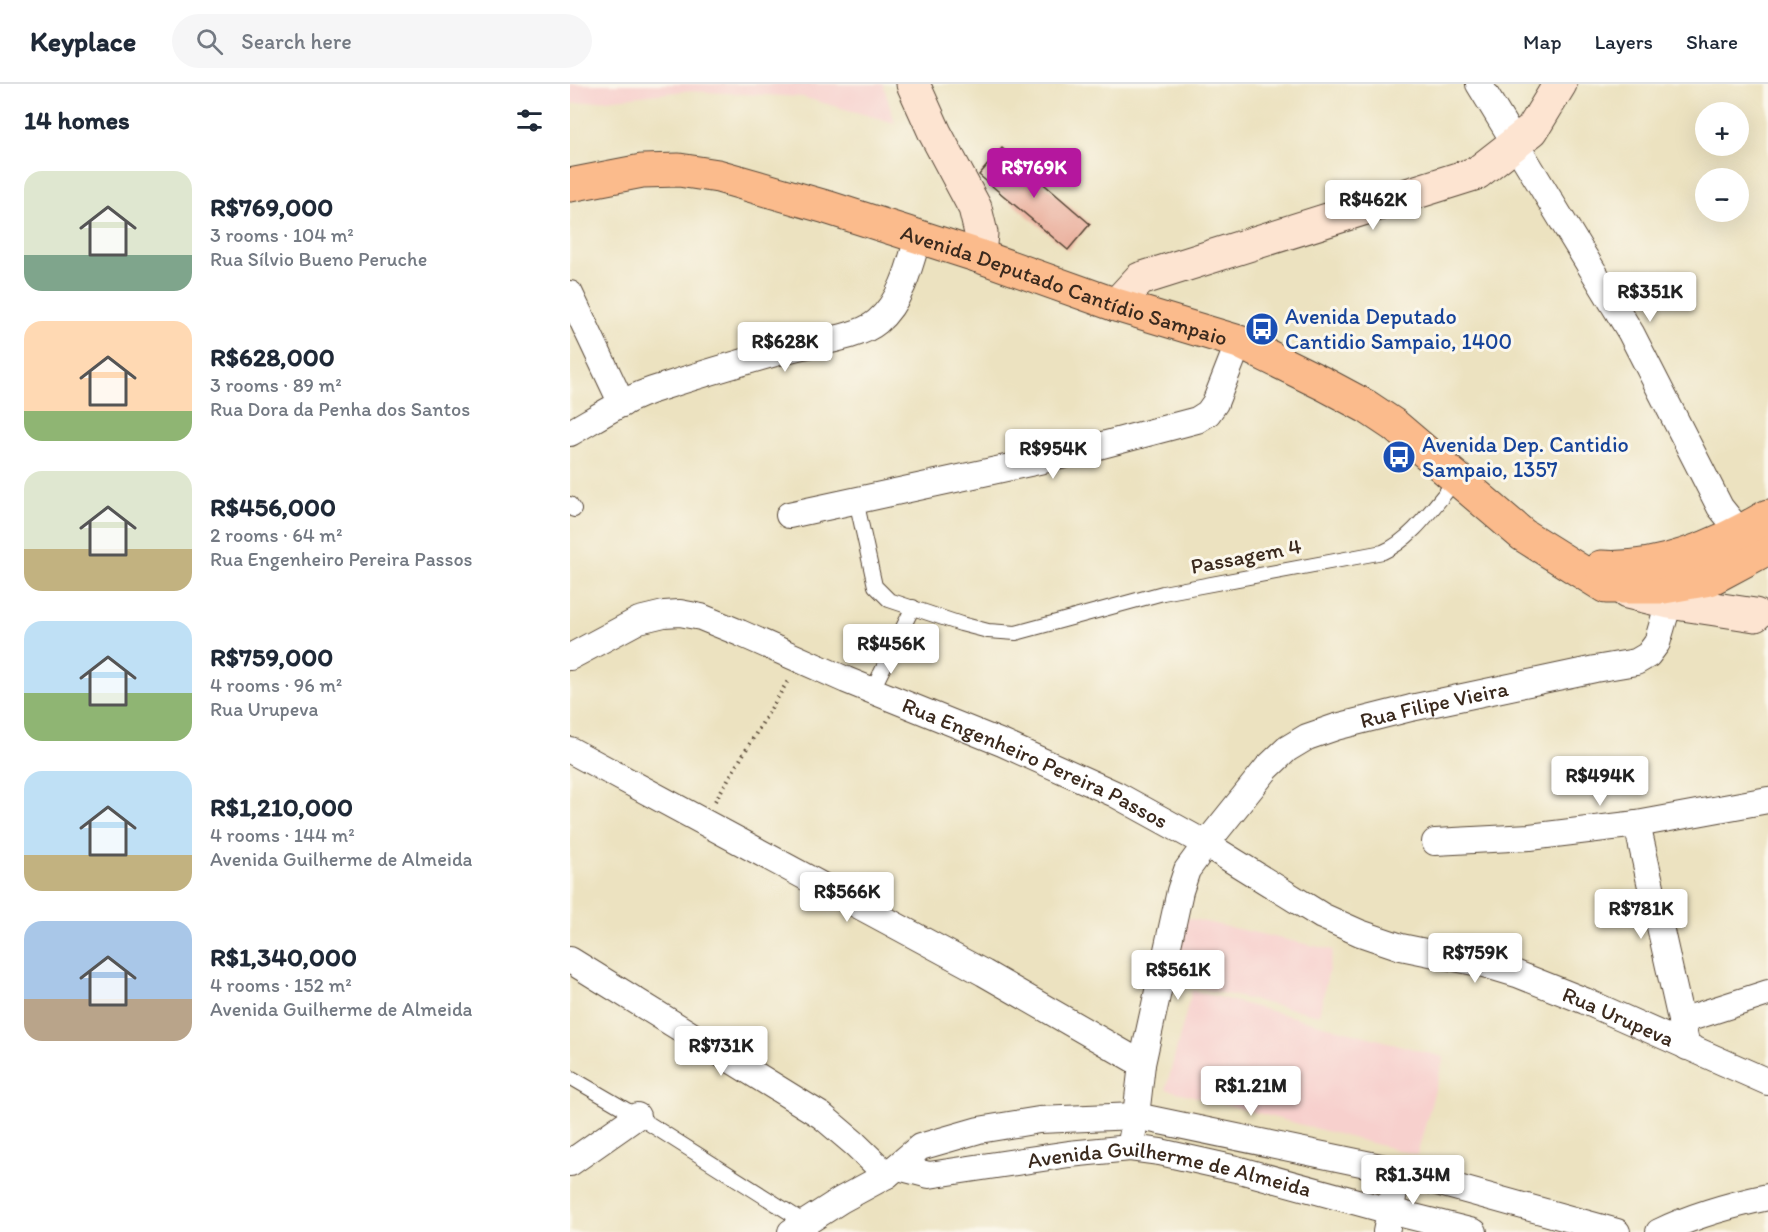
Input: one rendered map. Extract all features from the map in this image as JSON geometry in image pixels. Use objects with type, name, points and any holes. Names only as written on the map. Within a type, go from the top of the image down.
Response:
[{"type":"main road","name":"Avenida Deputado Cantídio Sampaio","points":[[570,185],[642,171],[679,170],[708,174],[826,207],[979,256],[1116,305],[1239,342],[1367,407],[1394,425],[1523,535],[1606,586],[1664,587],[1704,565],[1758,550],[1768,516]]},
{"type":"main road","name":"Avenida Deputado Cantídio Sampaio","points":[[1569,564],[1615,568],[1658,562],[1704,565]]},
{"type":"street","points":[[913,84],[935,133],[975,208],[981,233],[979,256]]},
{"type":"street","points":[[1479,84],[1631,333],[1720,507],[1758,550]]},
{"type":"street","points":[[1116,305],[1140,279],[1476,173],[1532,130],[1560,84]]},
{"type":"street","points":[[570,433],[656,388],[792,348],[862,331],[885,315],[896,298],[910,265],[918,237]]},
{"type":"street","points":[[570,294],[622,404]]},
{"type":"street","points":[[789,515],[1057,457],[1197,420],[1208,413],[1215,403],[1239,342]]},
{"type":"street","points":[[1704,565],[1728,601],[1762,617]]},
{"type":"street","points":[[1606,586],[1669,602],[1762,617]]},
{"type":"street","name":"Rua Filipe Vieira","points":[[1206,844],[1267,768],[1287,749],[1307,737],[1336,727],[1411,708],[1636,662],[1648,655],[1657,644],[1669,602]]},
{"type":"street","name":"Rua Engenheiro Pereira Passos","points":[[570,657],[639,620],[680,613],[701,617],[872,691],[1002,743],[1115,794],[1206,844]]},
{"type":"street","points":[[570,750],[984,973],[1142,1064]]},
{"type":"street","points":[[1435,842],[1530,837],[1637,824],[1768,800]]},
{"type":"street","points":[[1637,824],[1687,1047]]},
{"type":"street","points":[[1130,1148],[1142,1064],[1180,891],[1187,870],[1206,844]]},
{"type":"street","name":"Rua Urupeva","points":[[1206,844],[1322,916],[1360,933],[1401,947],[1484,964],[1517,974],[1585,1001],[1768,1082]]},
{"type":"street","points":[[570,960],[822,1116],[892,1172]]},
{"type":"street","points":[[1682,1020],[1768,993]]},
{"type":"street","points":[[570,1163],[637,1116]]},
{"type":"street","name":"Avenida Guilherme de Almeida","points":[[799,1227],[841,1200],[892,1172],[920,1147],[979,1130],[1039,1120],[1136,1116],[1273,1143],[1398,1172],[1617,1232]]},
{"type":"street","name":"Avenida Guilherme de Almeida","points":[[892,1172],[929,1174],[1069,1154],[1130,1148],[1160,1152],[1236,1169],[1388,1222],[1474,1232]]},
{"type":"street","points":[[1388,1222],[1398,1172]]},
{"type":"street","points":[[1659,1232],[1683,1220],[1733,1204],[1768,1197]]},
{"type":"lane","name":"Passagem 4","points":[[913,607],[961,624],[1016,633],[1163,593],[1383,552],[1395,547],[1406,538],[1457,479]]},
{"type":"lane","points":[[856,500],[875,586],[890,600],[913,607],[872,691]]},
{"type":"lane","points":[[570,1077],[637,1116],[799,1227]]},
{"type":"path","points":[[703,823],[800,660]]},
{"type":"shaded area","points":[[570,84],[883,84],[895,123],[802,97],[686,91],[570,104]]},
{"type":"shaded area","points":[[1178,916],[1333,950],[1319,1015],[1163,980]]},
{"type":"shaded area","points":[[1192,990],[1444,1057],[1417,1155],[1166,1089]]},
{"type":"building","points":[[1002,148],[1090,224],[1068,250],[979,175]]},
{"type":"place","name":"Avenida Deputado Cantidio Sampaio, 1400","points":[[1262,329]]},
{"type":"place","name":"Avenida Dep. Cantidio Sampaio, 1357","points":[[1399,457]]}]
